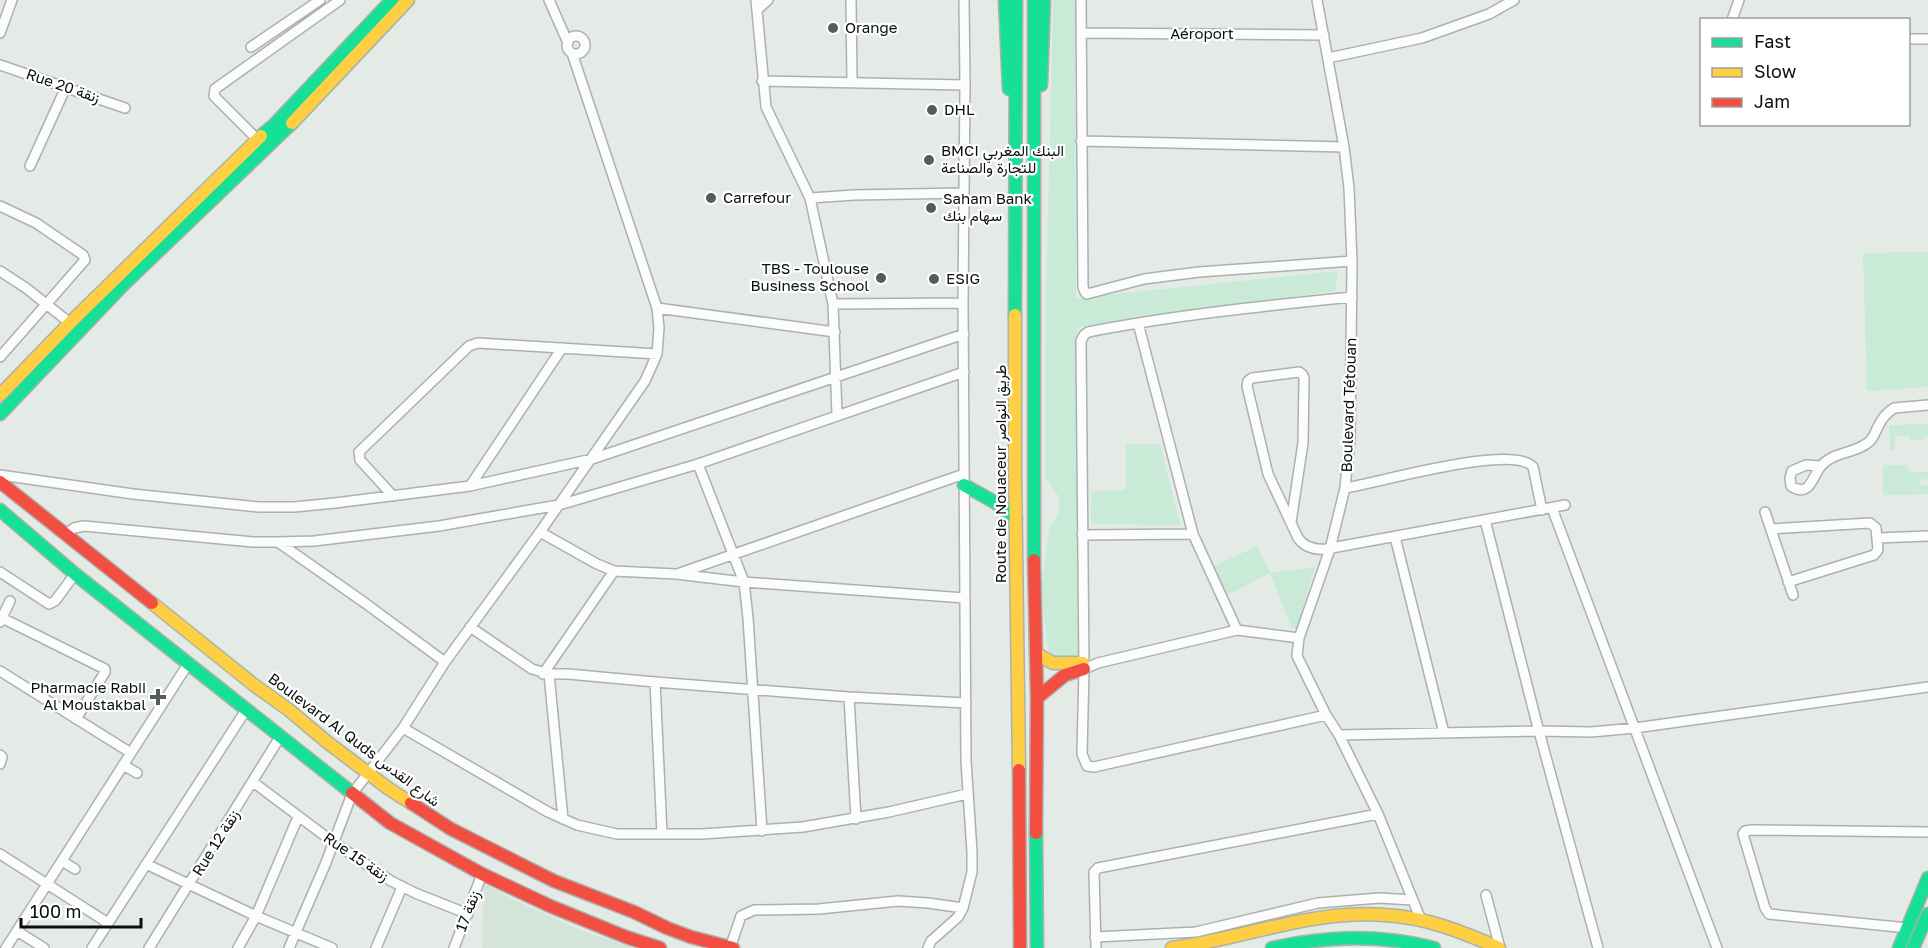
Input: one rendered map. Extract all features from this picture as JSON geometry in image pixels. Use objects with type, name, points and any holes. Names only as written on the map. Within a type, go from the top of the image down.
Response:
[{"type":"main road","points":[[0,395],[70,323],[274,125],[392,0]]},
{"type":"main road","points":[[0,414],[123,285],[280,134],[408,0]]},
{"type":"main road","points":[[1005,0],[1008,83],[1011,114],[1016,126]]},
{"type":"main road","name":"Route de Nouaceur طريق النواصر","points":[[1016,0],[1016,518],[1020,948]]},
{"type":"main road","points":[[1034,0],[1034,574],[1037,654],[1037,948]]},
{"type":"main road","points":[[1035,122],[1042,74],[1044,0]]},
{"type":"main road","points":[[961,479],[998,492],[1016,487]]},
{"type":"main road","points":[[961,479],[1016,518]]},
{"type":"main road","name":"Boulevard Al Quds شارع القدس","points":[[0,482],[235,670],[410,803],[451,829],[543,877],[634,912],[667,928],[731,948]]},
{"type":"main road","points":[[0,510],[75,574],[390,823],[482,874],[550,906],[626,937],[660,948]]},
{"type":"main road","points":[[1037,654],[1053,663],[1084,666]]},
{"type":"main road","points":[[1037,698],[1065,675],[1084,666]]},
{"type":"main road","points":[[1899,948],[1928,878]]},
{"type":"main road","points":[[1913,948],[1928,914]]},
{"type":"main road","points":[[1172,948],[1236,937],[1328,916],[1395,916],[1421,920],[1499,948]]},
{"type":"main road","points":[[1272,948],[1325,939],[1355,937],[1383,938],[1434,948]]},
{"type":"street","points":[[0,33],[4,9],[12,0]]},
{"type":"street","points":[[257,139],[214,96],[214,89],[340,0]]},
{"type":"street","points":[[289,948],[352,794],[403,728],[445,662],[592,459],[645,381],[657,354],[659,328],[657,308],[572,53],[549,0]]},
{"type":"street","points":[[768,0],[757,5],[766,107],[810,198],[833,304],[837,416]]},
{"type":"street","points":[[851,0],[852,82]]},
{"type":"street","points":[[928,948],[931,941],[958,916],[963,908],[972,872],[967,794],[961,479],[964,372],[964,0]]},
{"type":"street","points":[[1081,0],[1083,287],[1087,294],[1144,279],[1199,272],[1352,261]]},
{"type":"street","name":"Boulevard Tétouan","points":[[1317,0],[1344,147],[1349,188],[1352,261],[1350,440],[1345,488],[1330,549],[1296,648],[1299,664],[1339,735],[1378,814],[1421,920]]},
{"type":"street","points":[[1328,58],[1422,38],[1489,14],[1514,0]]},
{"type":"street","points":[[1732,18],[1739,0]]},
{"type":"street","points":[[251,47],[317,1],[323,11]]},
{"type":"street","name":"Aéroport","points":[[1081,33],[1324,35]]},
{"type":"street","points":[[568,43],[576,36],[584,41],[585,47],[582,52],[572,53]]},
{"type":"street","points":[[1910,39],[1928,39]]},
{"type":"street","name":"Rue 20 زنقة","points":[[0,65],[126,108]]},
{"type":"street","points":[[762,81],[965,85]]},
{"type":"street","points":[[30,166],[66,87]]},
{"type":"street","points":[[1081,141],[1344,147]]},
{"type":"street","points":[[810,198],[963,193]]},
{"type":"street","points":[[0,206],[36,223],[84,256],[85,262],[0,357]]},
{"type":"street","points":[[0,271],[70,323]]},
{"type":"street","points":[[1326,715],[1094,767],[1088,766],[1082,754],[1084,666],[1081,341],[1088,332],[1138,323],[1228,309],[1352,297]]},
{"type":"street","points":[[833,304],[963,303]]},
{"type":"street","points":[[657,308],[835,332]]},
{"type":"street","points":[[1138,323],[1192,534],[1237,630]]},
{"type":"street","points":[[0,475],[111,491],[259,507],[294,507],[335,503],[470,486],[592,459],[964,334]]},
{"type":"street","points":[[0,341],[8,348]]},
{"type":"street","points":[[393,496],[360,460],[359,452],[465,348],[472,344],[657,354]]},
{"type":"street","points":[[470,486],[562,348]]},
{"type":"street","points":[[66,534],[84,525],[253,542],[315,541],[439,526],[559,505],[698,464],[964,372]]},
{"type":"street","points":[[1291,522],[1303,442],[1304,378],[1299,372],[1252,378],[1247,383],[1268,474],[1298,538],[1304,545],[1314,549],[1330,549],[1565,506]]},
{"type":"street","points":[[1820,466],[1835,455],[1868,443],[1880,423],[1894,408],[1928,405]]},
{"type":"street","points":[[1345,488],[1457,464],[1490,460],[1520,460],[1528,462],[1533,467],[1542,510]]},
{"type":"street","points":[[698,464],[744,582],[762,831]]},
{"type":"street","points":[[676,574],[961,479]]},
{"type":"street","points":[[1552,508],[1717,948]]},
{"type":"street","points":[[1765,512],[1793,595]]},
{"type":"street","points":[[1485,520],[1598,948]]},
{"type":"street","points":[[1771,529],[1870,523],[1875,526],[1878,538],[1877,552],[1872,556],[1788,582]]},
{"type":"street","points":[[540,532],[597,564],[614,570],[965,598]]},
{"type":"street","points":[[1082,535],[1192,534]]},
{"type":"street","points":[[1878,538],[1928,536]]},
{"type":"street","points":[[1395,537],[1444,733]]},
{"type":"street","points":[[278,542],[445,662]]},
{"type":"street","points":[[563,819],[546,674],[614,570]]},
{"type":"street","points":[[0,572],[49,604],[56,602],[75,574]]},
{"type":"street","points":[[10,601],[1,619],[105,669],[76,719]]},
{"type":"street","points":[[470,627],[532,669],[546,674],[849,697],[966,703]]},
{"type":"street","points":[[1084,666],[1237,630],[1299,638]]},
{"type":"street","points":[[6,948],[188,664]]},
{"type":"street","points":[[0,671],[131,753]]},
{"type":"street","points":[[655,682],[662,834]]},
{"type":"street","points":[[1339,735],[1591,732],[1635,728],[1928,687]]},
{"type":"street","points":[[849,697],[856,819]]},
{"type":"street","points":[[92,948],[246,710]]},
{"type":"street","points":[[403,728],[563,819],[577,825],[617,834],[762,831],[856,819],[967,794]]},
{"type":"street","name":"Rue 12 زنقة","points":[[149,948],[280,737]]},
{"type":"street","points":[[0,755],[2,760],[0,764]]},
{"type":"street","points":[[123,765],[137,773]]},
{"type":"street","name":"Rue 15 زنقة","points":[[253,782],[333,842],[402,887],[468,914]]},
{"type":"street","points":[[1096,948],[1094,872],[1098,868],[1378,814]]},
{"type":"street","points":[[238,948],[256,916],[298,817]]},
{"type":"street","points":[[1908,928],[1769,914],[1765,908],[1743,834],[1744,831],[1752,830],[1928,832]]},
{"type":"street","points":[[0,854],[20,863],[47,884],[108,923]]},
{"type":"street","points":[[62,861],[75,869]]},
{"type":"street","points":[[146,864],[256,916],[332,948]]},
{"type":"street","name":"زنقة 17","points":[[454,948],[482,874]]},
{"type":"street","points":[[376,948],[402,887]]},
{"type":"street","points":[[1486,895],[1499,948]]},
{"type":"street","points":[[1095,937],[1196,932],[1318,903],[1379,898],[1413,900]]},
{"type":"street","points":[[731,948],[741,916],[754,910],[819,909],[898,901],[963,908]]},
{"type":"street","points":[[17,931],[44,948]]},
{"type":"shaded area","points":[[484,884],[585,932],[633,948],[482,948]]},
{"type":"green space","points":[[1053,0],[1075,0],[1076,298],[1338,271],[1335,291],[1077,327],[1078,657],[1049,657],[1041,590],[1049,528],[1059,513],[1059,497],[1045,477],[1046,295]]},
{"type":"green space","points":[[1928,252],[1928,387],[1867,391],[1863,253]]},
{"type":"green space","points":[[1928,424],[1928,436],[1924,436],[1924,440],[1910,440],[1909,436],[1895,436],[1895,450],[1890,450],[1889,425]]},
{"type":"green space","points":[[1126,444],[1160,444],[1180,525],[1091,524],[1091,491],[1126,490]]},
{"type":"green space","points":[[1883,465],[1907,465],[1908,472],[1928,472],[1928,479],[1919,480],[1920,485],[1928,485],[1928,494],[1883,495]]},
{"type":"green space","points":[[1257,546],[1270,573],[1228,595],[1214,566]]},
{"type":"green space","points":[[1315,567],[1297,627],[1292,629],[1270,573]]},
{"type":"traffic: fast","points":[[261,136],[392,0]]},
{"type":"traffic: fast","points":[[1005,0],[1009,89]]},
{"type":"traffic: fast","points":[[1015,315],[1016,0]]},
{"type":"traffic: fast","points":[[1034,0],[1034,560]]},
{"type":"traffic: fast","points":[[1041,85],[1044,0]]},
{"type":"traffic: fast","points":[[0,414],[123,285],[292,123]]},
{"type":"traffic: fast","points":[[964,485],[996,503],[1016,518]]},
{"type":"traffic: fast","points":[[0,510],[75,574],[352,793]]},
{"type":"traffic: fast","points":[[1036,833],[1037,948]]},
{"type":"traffic: fast","points":[[1899,948],[1928,878]]},
{"type":"traffic: fast","points":[[1913,948],[1928,914]]},
{"type":"traffic: fast","points":[[1272,948],[1313,941],[1353,938],[1393,940],[1434,948]]},
{"type":"traffic: slow","points":[[292,123],[408,0]]},
{"type":"traffic: slow","points":[[0,395],[70,323],[261,136]]},
{"type":"traffic: slow","points":[[1015,315],[1019,770]]},
{"type":"traffic: slow","points":[[152,603],[327,742],[411,803]]},
{"type":"traffic: slow","points":[[1037,654],[1053,663],[1083,663]]},
{"type":"traffic: slow","points":[[1172,948],[1304,920],[1358,914],[1400,916],[1429,922],[1499,948]]},
{"type":"traffic: jam","points":[[0,482],[152,603]]},
{"type":"traffic: jam","points":[[1034,560],[1037,698],[1036,833]]},
{"type":"traffic: jam","points":[[1037,698],[1065,675],[1084,669]]},
{"type":"traffic: jam","points":[[1019,770],[1020,948]]},
{"type":"traffic: jam","points":[[352,793],[390,823],[482,874],[550,906],[626,937],[660,948]]},
{"type":"traffic: jam","points":[[411,803],[451,829],[554,881],[691,937],[733,948]]},
{"type":"place","name":"Orange","points":[[833,28]]},
{"type":"place","name":"DHL","points":[[932,110]]},
{"type":"place","name":"BMCI البنك المغربي للتجارة والصناعة","points":[[929,160]]},
{"type":"place","name":"Carrefour","points":[[711,198]]},
{"type":"place","name":"Saham Bank سهام بنك","points":[[931,208]]},
{"type":"place","name":"TBS - Toulouse Business School","points":[[881,278]]},
{"type":"place","name":"ESIG","points":[[934,279]]},
{"type":"place","name":"Pharmacie Rabii Al Moustakbal","points":[[158,697]]}]
